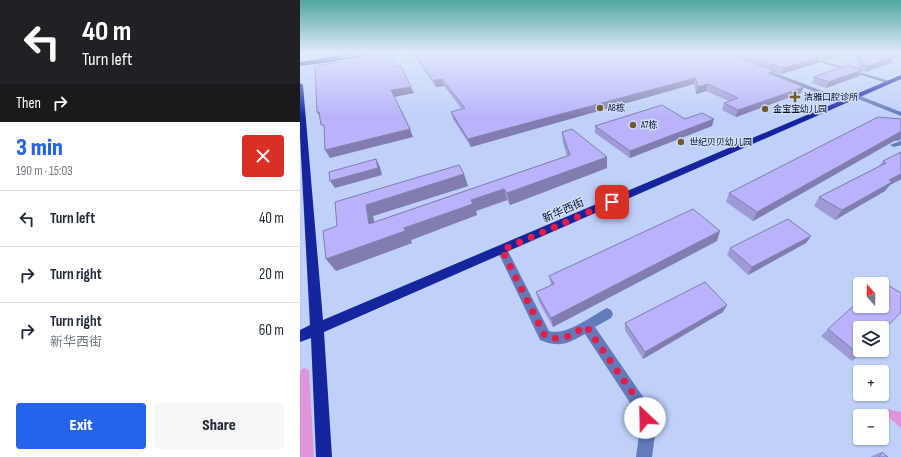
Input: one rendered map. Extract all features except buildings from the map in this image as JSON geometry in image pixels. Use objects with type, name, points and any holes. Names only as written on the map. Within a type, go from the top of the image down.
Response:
[{"type":"main road","name":"新华西街","points":[[300,336],[901,77]]},
{"type":"main road","points":[[300,85],[317,329],[324,457]]},
{"type":"street","points":[[773,74],[844,101]]},
{"type":"street","points":[[864,74],[889,82]]},
{"type":"street","points":[[855,96],[901,114]]},
{"type":"street","points":[[502,250],[545,336],[554,339],[565,338],[607,314]]},
{"type":"street","points":[[586,326],[643,408],[648,428],[644,457]]},
{"type":"shaded area","points":[[305,368],[309,371],[314,457],[300,457],[300,370]]},
{"type":"shaded area","points":[[889,409],[901,412],[901,428],[889,418]]},
{"type":"place","name":"洁雅口腔诊所","points":[[795,97]]},
{"type":"place","name":"A8栋","points":[[600,108]]},
{"type":"place","name":"金宝宝幼儿园","points":[[765,109]]},
{"type":"place","name":"A7栋","points":[[633,125]]},
{"type":"place","name":"世纪贝贝幼儿园","points":[[681,142]]},
{"type":"route","points":[[612,202],[502,250],[545,336],[554,339],[565,338],[586,326],[643,408],[645,418]]}]
